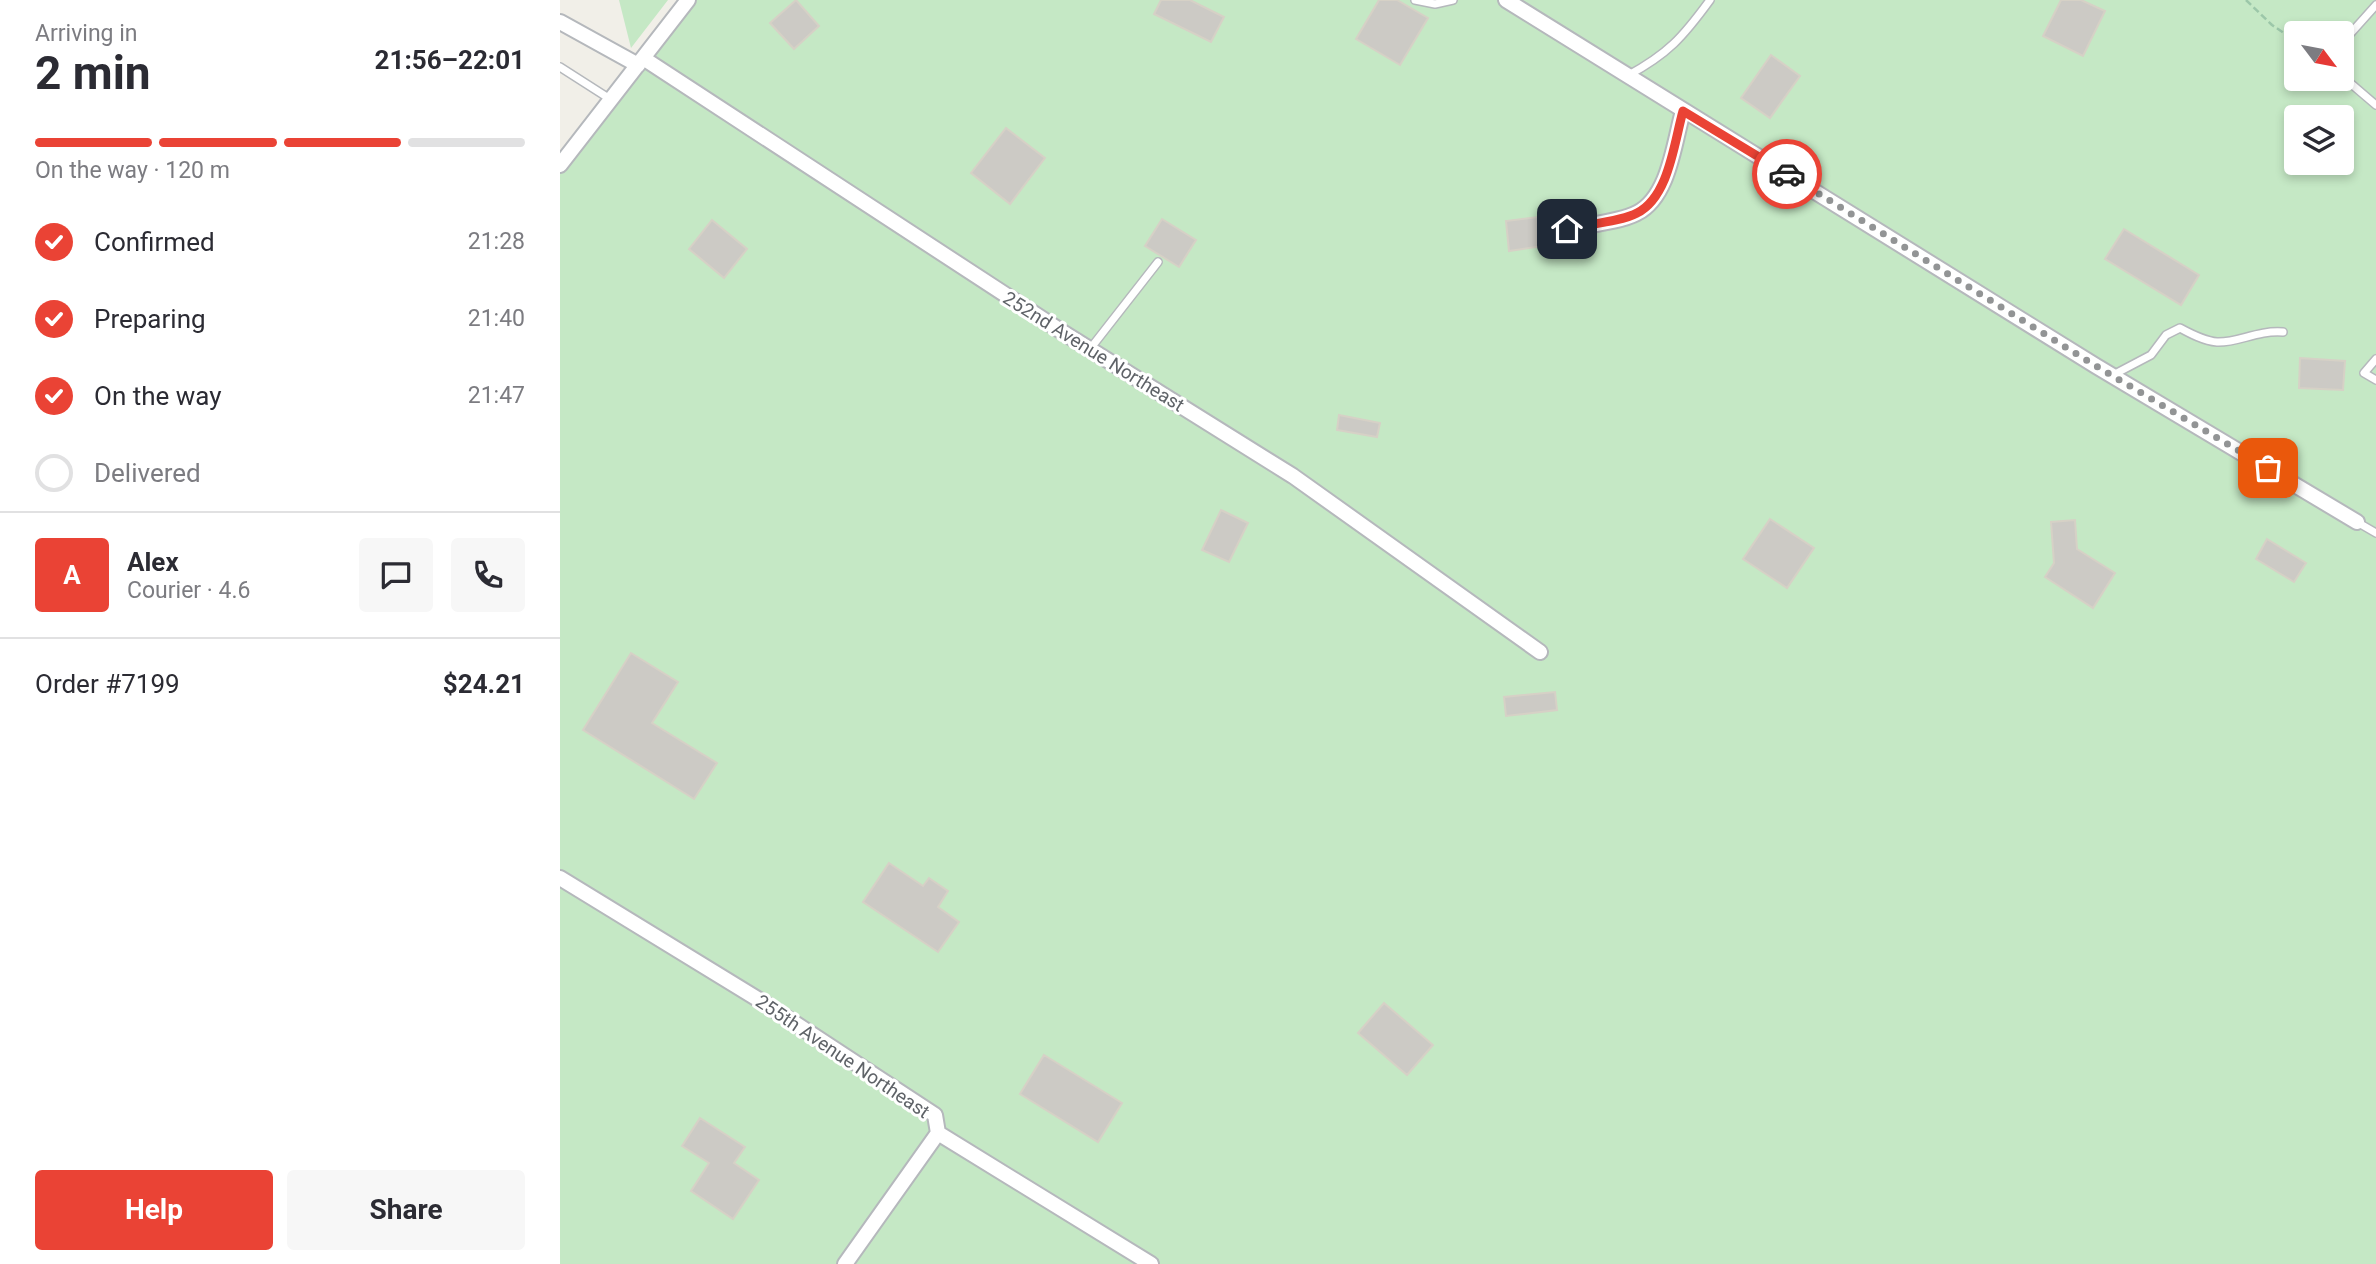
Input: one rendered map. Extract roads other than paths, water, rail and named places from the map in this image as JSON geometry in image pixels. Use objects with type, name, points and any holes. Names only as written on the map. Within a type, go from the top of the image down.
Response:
[{"type":"street","points":[[560,165],[688,0]]},
{"type":"street","points":[[1506,0],[2113,376],[2357,522]]},
{"type":"street","name":"252nd Avenue Northeast","points":[[560,22],[641,61],[1293,476],[1540,652]]},
{"type":"street","points":[[1567,229],[1636,214],[1651,204],[1663,186],[1683,111]]},
{"type":"street","name":"255th Avenue Northeast","points":[[560,878],[761,1001],[935,1115],[938,1133],[1150,1264]]},
{"type":"street","points":[[845,1264],[938,1133]]},
{"type":"lane","points":[[1415,0],[1435,4],[1453,0]]},
{"type":"lane","points":[[1627,76],[1660,58],[1686,33],[1710,0]]},
{"type":"lane","points":[[2354,30],[2376,5]]},
{"type":"lane","points":[[560,67],[611,100]]},
{"type":"lane","points":[[2354,86],[2376,105]]},
{"type":"lane","points":[[1090,349],[1158,262]]},
{"type":"lane","points":[[2113,376],[2151,355],[2166,335],[2180,328],[2196,337],[2217,342],[2264,330],[2283,332]]},
{"type":"lane","points":[[2376,359],[2364,373],[2376,380]]},
{"type":"lane","points":[[2357,522],[2376,533]]}]
